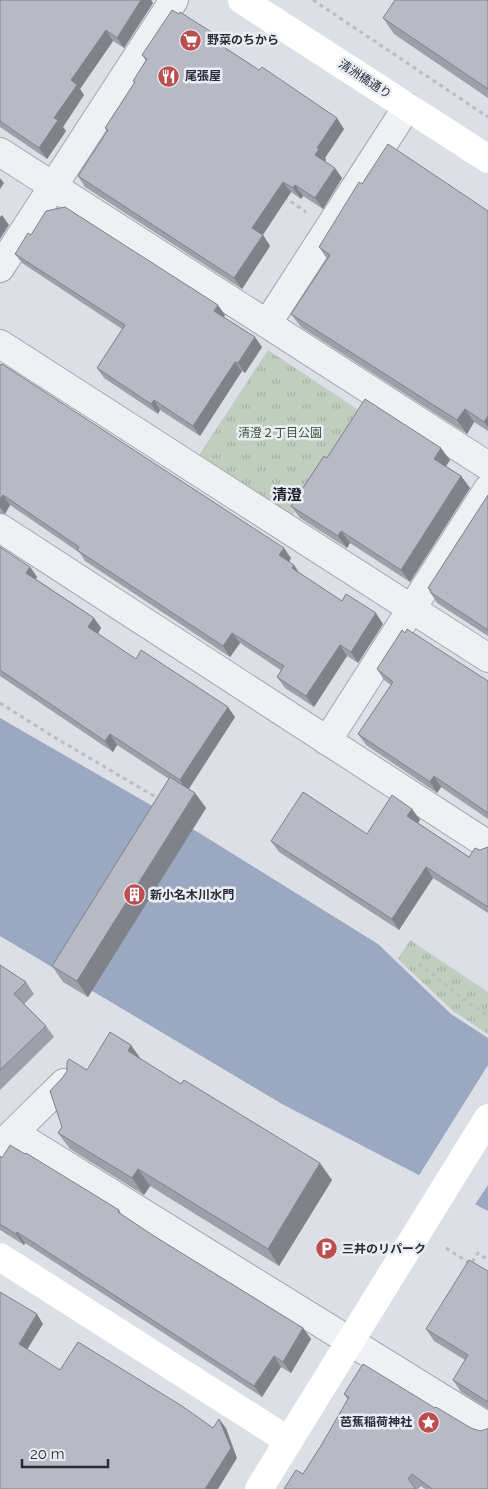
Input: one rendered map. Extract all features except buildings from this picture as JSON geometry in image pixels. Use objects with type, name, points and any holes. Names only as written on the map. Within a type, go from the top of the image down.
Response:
[{"type":"street","points":[[0,268],[174,0]]},
{"type":"street","name":"清洲橋通り","points":[[242,0],[488,159]]},
{"type":"street","points":[[267,324],[407,107]]},
{"type":"street","points":[[0,152],[488,466]]},
{"type":"street","points":[[0,344],[488,658]]},
{"type":"street","points":[[327,741],[488,489]]},
{"type":"street","points":[[0,528],[488,845]]},
{"type":"street","points":[[64,1083],[7,1139],[351,1342],[488,1427]]},
{"type":"street","points":[[259,1489],[488,1118]]},
{"type":"street","points":[[0,1258],[289,1441]]},
{"type":"path","points":[[313,0],[488,117]]},
{"type":"path","points":[[281,194],[329,228]]},
{"type":"path","points":[[0,702],[54,737],[160,799]]},
{"type":"path","points":[[419,964],[470,1004],[488,1015]]},
{"type":"path","points":[[446,1248],[471,1264],[478,1254],[488,1260]]},
{"type":"green space","name":"清澄２丁目公園","points":[[268,350],[360,411],[292,516],[199,455]]},
{"type":"green space","points":[[410,940],[488,992],[488,1034],[453,1011],[398,959]]},
{"type":"water","points":[[0,718],[201,834],[378,944],[451,1014],[488,1038],[488,1211],[282,1104],[0,936]]},
{"type":"pier","points":[[488,1065],[488,1185],[474,1206],[418,1177]]},
{"type":"place","name":"野菜のちから","points":[[191,40]]},
{"type":"place","name":"尾張屋","points":[[169,76]]},
{"type":"place","name":"新小名木川水門","points":[[134,895]]},
{"type":"place","name":"三井のリパーク","points":[[326,1249]]},
{"type":"place","name":"芭蕉稲荷神社","points":[[428,1422]]},
{"type":"district","name":"清澄","points":[[287,495]]}]
